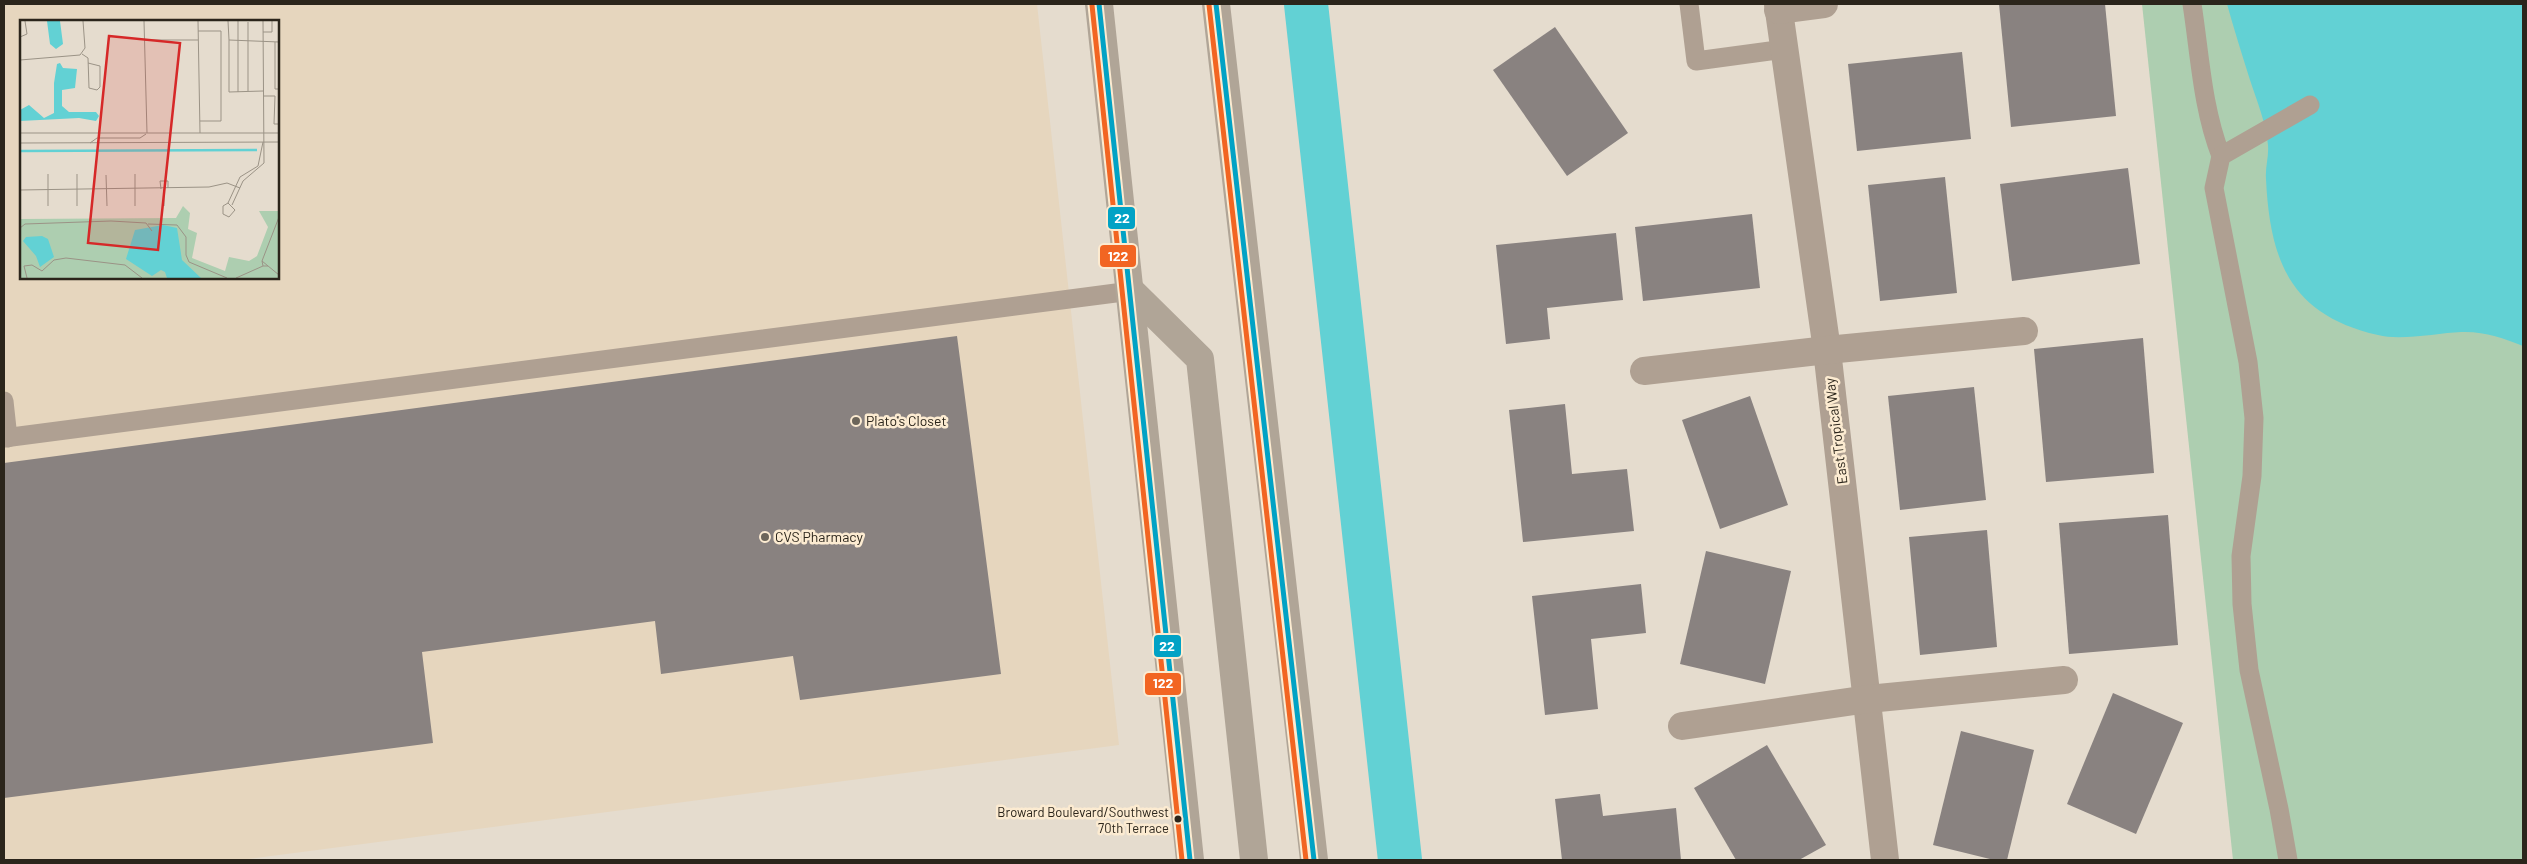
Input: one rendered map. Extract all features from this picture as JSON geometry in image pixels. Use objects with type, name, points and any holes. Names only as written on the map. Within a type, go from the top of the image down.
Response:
[{"type":"main road","points":[[1099,4],[1190,860]]},
{"type":"main road","points":[[1216,4],[1314,860]]},
{"type":"main road","points":[[1130,291],[1200,359],[1254,860]]},
{"type":"street","points":[[1778,7],[1824,4]]},
{"type":"street","name":"East Tropical Way","points":[[1778,7],[1827,350],[1885,860]]},
{"type":"street","points":[[1644,371],[1827,350],[2024,331]]},
{"type":"street","points":[[1682,726],[1868,699],[2064,680]]},
{"type":"lane","points":[[1688,4],[1696,61],[1784,49]]},
{"type":"lane","points":[[2192,4],[2203,90],[2211,130],[2221,156],[2214,188],[2248,362],[2254,418],[2252,476],[2241,556],[2242,604],[2248,670],[2279,809],[2288,860]]},
{"type":"lane","points":[[2221,156],[2310,105]]},
{"type":"lane","points":[[4,401],[6,438],[1130,291]]},
{"type":"shaded area","points":[[4,4],[1037,4],[1119,745],[241,860],[4,860]]},
{"type":"green space","points":[[2142,4],[2523,4],[2523,860],[2233,860]]},
{"type":"water","points":[[2227,4],[2523,4],[2523,346],[2493,336],[2469,332],[2387,337],[2348,326],[2324,314],[2305,299],[2291,281],[2280,260],[2273,236],[2268,209],[2266,179],[2267,137]]},
{"type":"building","points":[[1999,4],[2105,4],[2116,116],[2011,127]]},
{"type":"building","points":[[1555,27],[1628,133],[1567,176],[1493,70]]},
{"type":"building","points":[[1962,52],[1971,139],[1857,151],[1848,64]]},
{"type":"building","points":[[2128,168],[2140,264],[2012,281],[2000,184]]},
{"type":"building","points":[[1945,177],[1957,293],[1880,301],[1868,185]]},
{"type":"building","points":[[1752,214],[1760,288],[1643,301],[1635,227]]},
{"type":"building","points":[[1616,233],[1623,300],[1547,308],[1550,339],[1506,344],[1496,245]]},
{"type":"building","points":[[957,336],[1001,674],[800,700],[793,656],[661,674],[655,621],[422,652],[433,743],[4,798],[4,463]]},
{"type":"building","points":[[2143,338],[2154,473],[2046,482],[2034,349]]},
{"type":"building","points":[[1974,387],[1986,500],[1900,510],[1888,396]]},
{"type":"building","points":[[1750,396],[1788,505],[1720,529],[1682,420]]},
{"type":"building","points":[[1565,404],[1572,474],[1627,469],[1634,531],[1523,542],[1509,410]]},
{"type":"building","points":[[2168,515],[2178,645],[2069,654],[2059,523]]},
{"type":"building","points":[[1987,530],[1997,647],[1920,655],[1909,537]]},
{"type":"building","points":[[1706,551],[1791,571],[1765,684],[1680,664]]},
{"type":"building","points":[[1641,584],[1646,633],[1591,639],[1598,709],[1545,715],[1532,596]]},
{"type":"building","points":[[2113,693],[2183,723],[2136,834],[2067,804]]},
{"type":"building","points":[[1961,731],[2034,750],[2007,860],[1994,860],[1933,845]]},
{"type":"building","points":[[1767,745],[1826,845],[1799,860],[1736,860],[1694,788]]},
{"type":"building","points":[[1600,794],[1603,816],[1676,808],[1681,860],[1562,860],[1555,799]]},
{"type":"waterway","points":[[1306,4],[1400,860]]},
{"type":"transit line","name":"22","points":[[1099,4],[1190,860]]},
{"type":"transit line","name":"22","points":[[1216,4],[1314,860]]},
{"type":"transit line","name":"122","points":[[1092,5],[1182,860]]},
{"type":"transit line","name":"122","points":[[1209,5],[1306,860]]},
{"type":"place","name":"Plato's Closet","points":[[856,421]]},
{"type":"place","name":"CVS Pharmacy","points":[[765,537]]},
{"type":"place","name":"Broward Boulevard/Southwest 70th Terrace","points":[[1178,819]]}]
